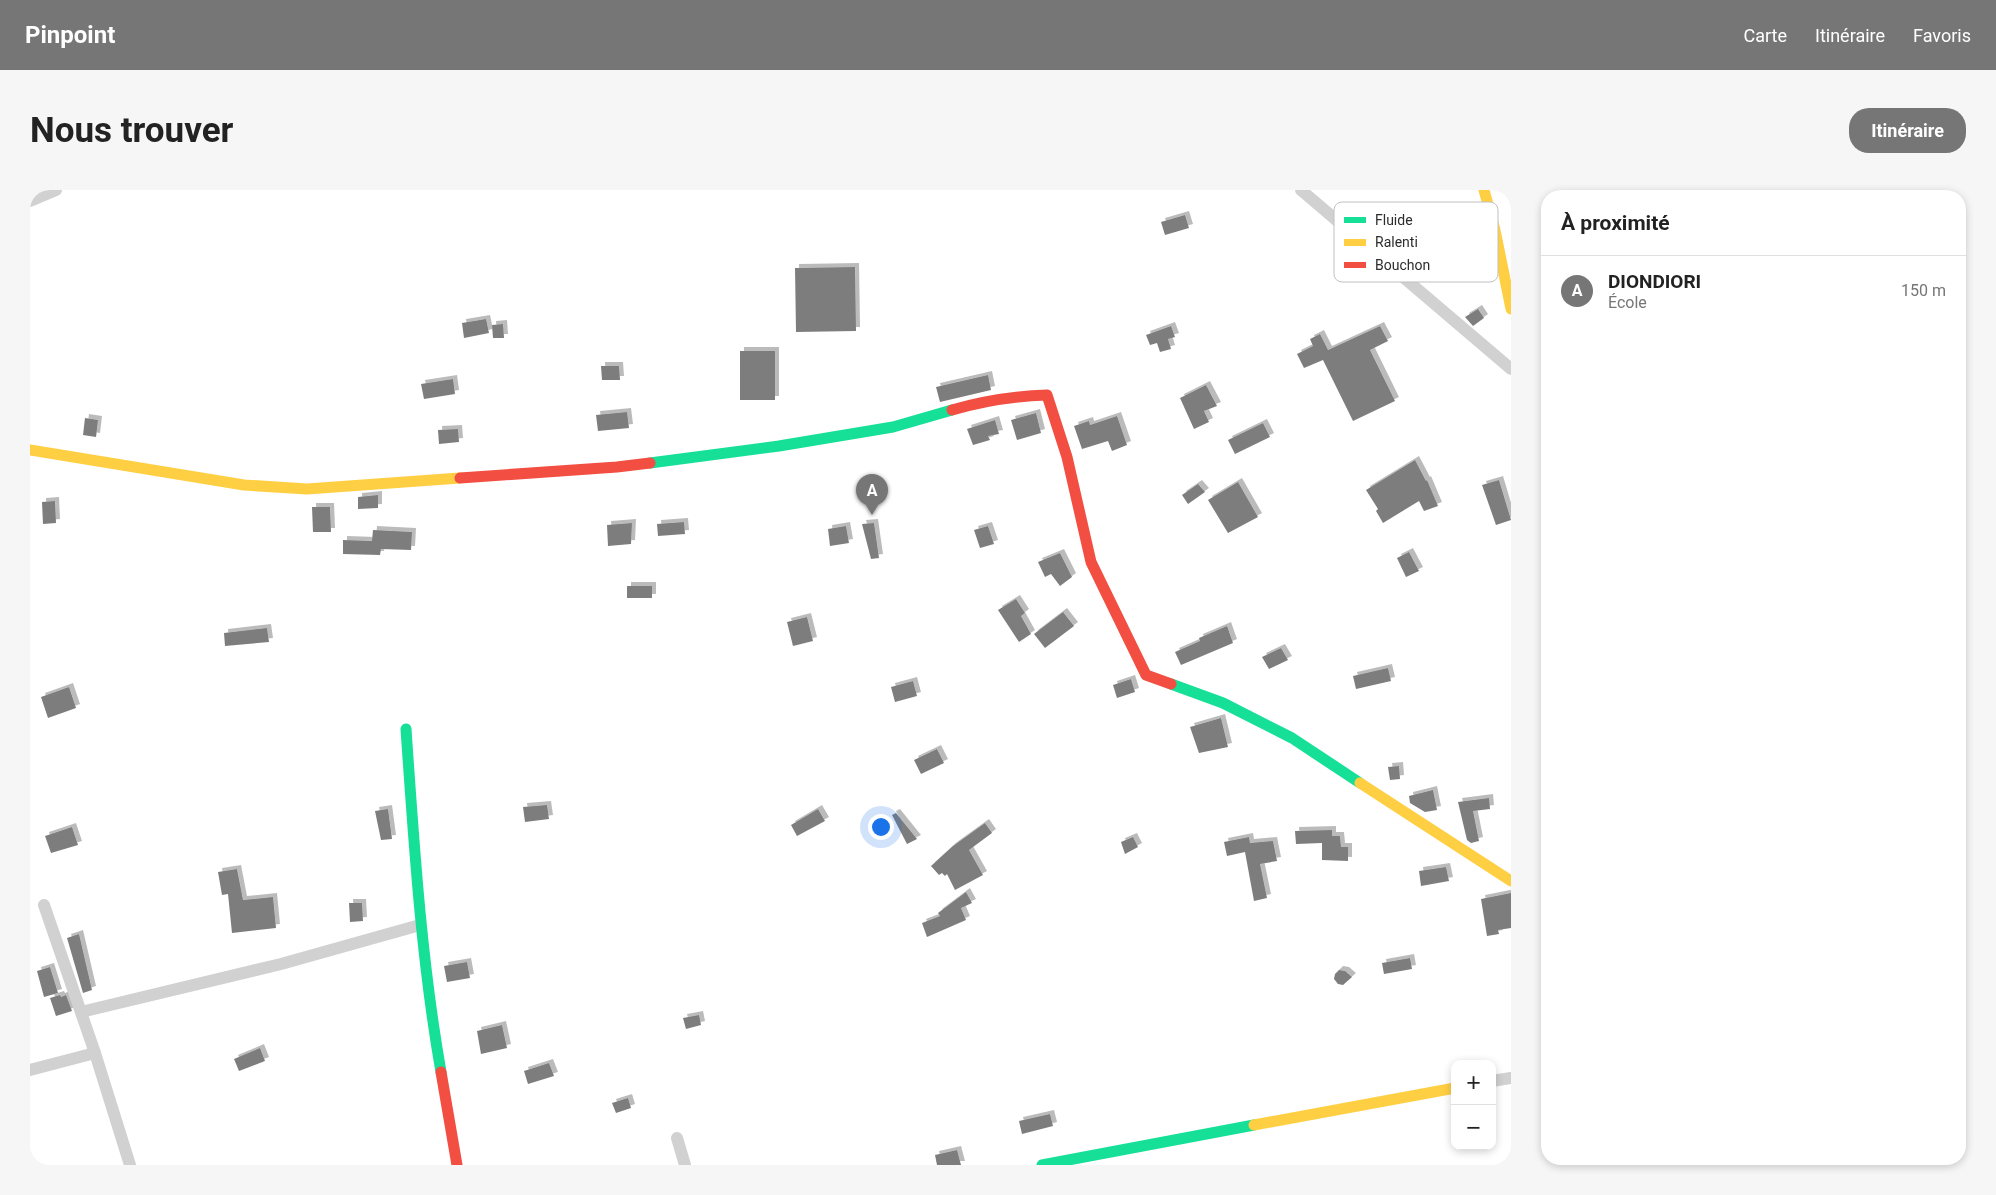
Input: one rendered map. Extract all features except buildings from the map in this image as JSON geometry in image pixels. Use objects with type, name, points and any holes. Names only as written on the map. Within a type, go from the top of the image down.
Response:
[{"type":"street","points":[[30,201],[56,190]]},
{"type":"street","points":[[1301,190],[1334,218]]},
{"type":"street","points":[[1498,245],[1511,309]]},
{"type":"street","points":[[1409,282],[1511,369]]},
{"type":"street","points":[[30,450],[244,485],[307,489],[616,467],[779,446],[893,427],[974,404],[1021,396],[1047,395],[1067,457],[1091,562],[1146,675],[1224,703],[1292,738],[1495,872],[1511,880]]},
{"type":"street","points":[[406,729],[420,925],[433,1029],[457,1165]]},
{"type":"street","points":[[44,905],[95,1053],[130,1165]]},
{"type":"street","points":[[81,1012],[281,964],[420,925]]},
{"type":"street","points":[[30,1070],[95,1053]]},
{"type":"street","points":[[1496,1080],[1511,1078]]},
{"type":"street","points":[[1042,1165],[1451,1089]]},
{"type":"street","points":[[677,1138],[685,1165]]},
{"type":"traffic: fast","points":[[650,463],[779,446],[893,427],[952,410]]},
{"type":"traffic: fast","points":[[1171,684],[1223,703],[1292,738],[1360,783]]},
{"type":"traffic: fast","points":[[406,729],[423,944],[441,1072]]},
{"type":"traffic: fast","points":[[1042,1165],[1254,1125]]},
{"type":"traffic: slow","points":[[1484,190],[1487,202]]},
{"type":"traffic: slow","points":[[1498,245],[1511,309]]},
{"type":"traffic: slow","points":[[30,450],[244,485],[307,489],[460,478]]},
{"type":"traffic: slow","points":[[1360,783],[1511,881]]},
{"type":"traffic: slow","points":[[1254,1125],[1451,1089]]},
{"type":"traffic: jam","points":[[952,410],[1023,396],[1047,395],[1067,457],[1091,562],[1146,675],[1171,684]]},
{"type":"traffic: jam","points":[[460,478],[650,463]]},
{"type":"traffic: jam","points":[[441,1072],[457,1165]]},
{"type":"place","name":"DIONDIORI","points":[[872,515]]}]
